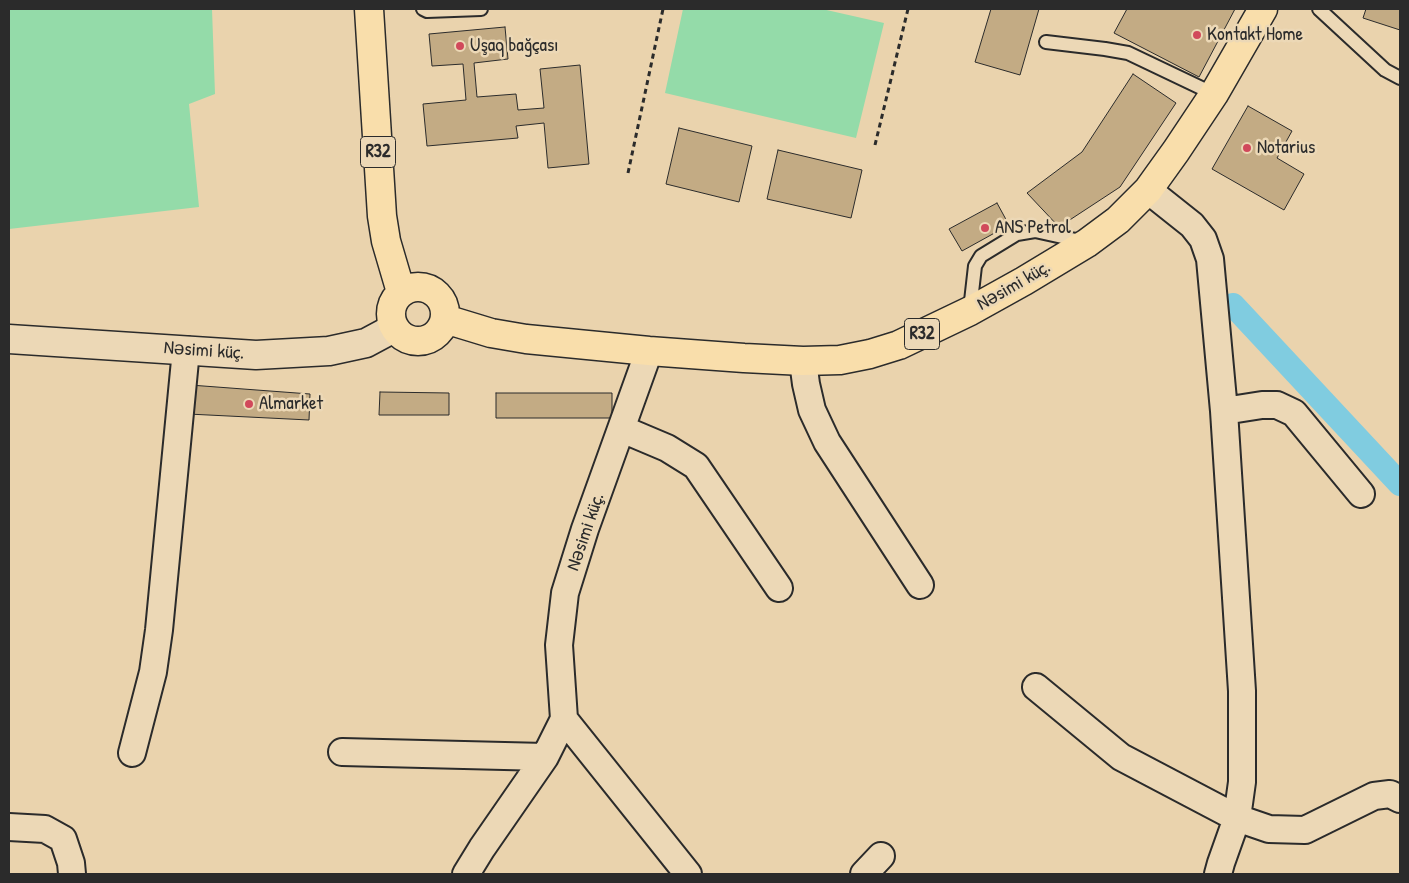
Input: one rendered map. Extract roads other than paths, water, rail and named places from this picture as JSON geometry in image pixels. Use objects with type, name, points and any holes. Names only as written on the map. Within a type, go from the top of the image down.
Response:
[{"type":"main road","name":"R32","points":[[369,9],[382,216],[386,241],[402,292]]},
{"type":"main road","name":"Nəsimi küç.","points":[[445,319],[491,333],[526,339],[649,351],[803,361],[840,360],[870,354],[899,345],[970,311],[1024,281],[1087,243],[1118,220],[1148,190],[1214,94],[1263,9]]},
{"type":"main road","points":[[413,287],[426,288],[438,294],[445,306],[445,319],[440,332],[429,340],[416,342],[404,338],[394,328],[391,316],[393,302],[402,292],[413,287]]},
{"type":"street","points":[[1148,190],[1192,225],[1203,239],[1210,259],[1224,411],[1242,691],[1242,782],[1237,818],[1218,874]]},
{"type":"street","name":"Nəsimi küç.","points":[[9,339],[256,355],[329,351],[366,343],[394,328]]},
{"type":"street","points":[[132,752],[153,672],[159,630],[186,350]]},
{"type":"street","name":"Nəsimi küç.","points":[[564,719],[559,645],[565,593],[585,529],[649,351]]},
{"type":"street","points":[[803,361],[812,410],[827,442],[920,586]]},
{"type":"street","points":[[1224,411],[1262,405],[1277,405],[1294,413],[1361,494]]},
{"type":"street","points":[[622,429],[667,448],[696,466],[779,588]]},
{"type":"street","points":[[1036,687],[1121,757],[1237,818],[1269,829],[1305,830],[1374,796],[1390,794],[1400,799]]},
{"type":"street","points":[[466,874],[545,757],[564,719],[688,874]]},
{"type":"street","points":[[342,752],[545,757]]},
{"type":"street","points":[[9,826],[45,829],[63,839],[71,863],[72,874]]},
{"type":"lane","points":[[423,9],[427,11],[481,9]]},
{"type":"lane","points":[[1319,9],[1385,70],[1400,78]]},
{"type":"lane","points":[[1046,42],[1128,53],[1214,94]]},
{"type":"lane","points":[[970,311],[975,266],[981,256],[1018,234],[1035,231],[1087,243]]},
{"type":"waterway","points":[[1233,305],[1400,484]]},
{"type":"place","name":"Kontakt Home","points":[[1197,35]]},
{"type":"place","name":"Uşaq bağçası","points":[[460,46]]},
{"type":"place","name":"Notarius","points":[[1247,148]]},
{"type":"place","name":"ANS Petrol","points":[[985,228]]},
{"type":"place","name":"Almarket","points":[[249,404]]}]
